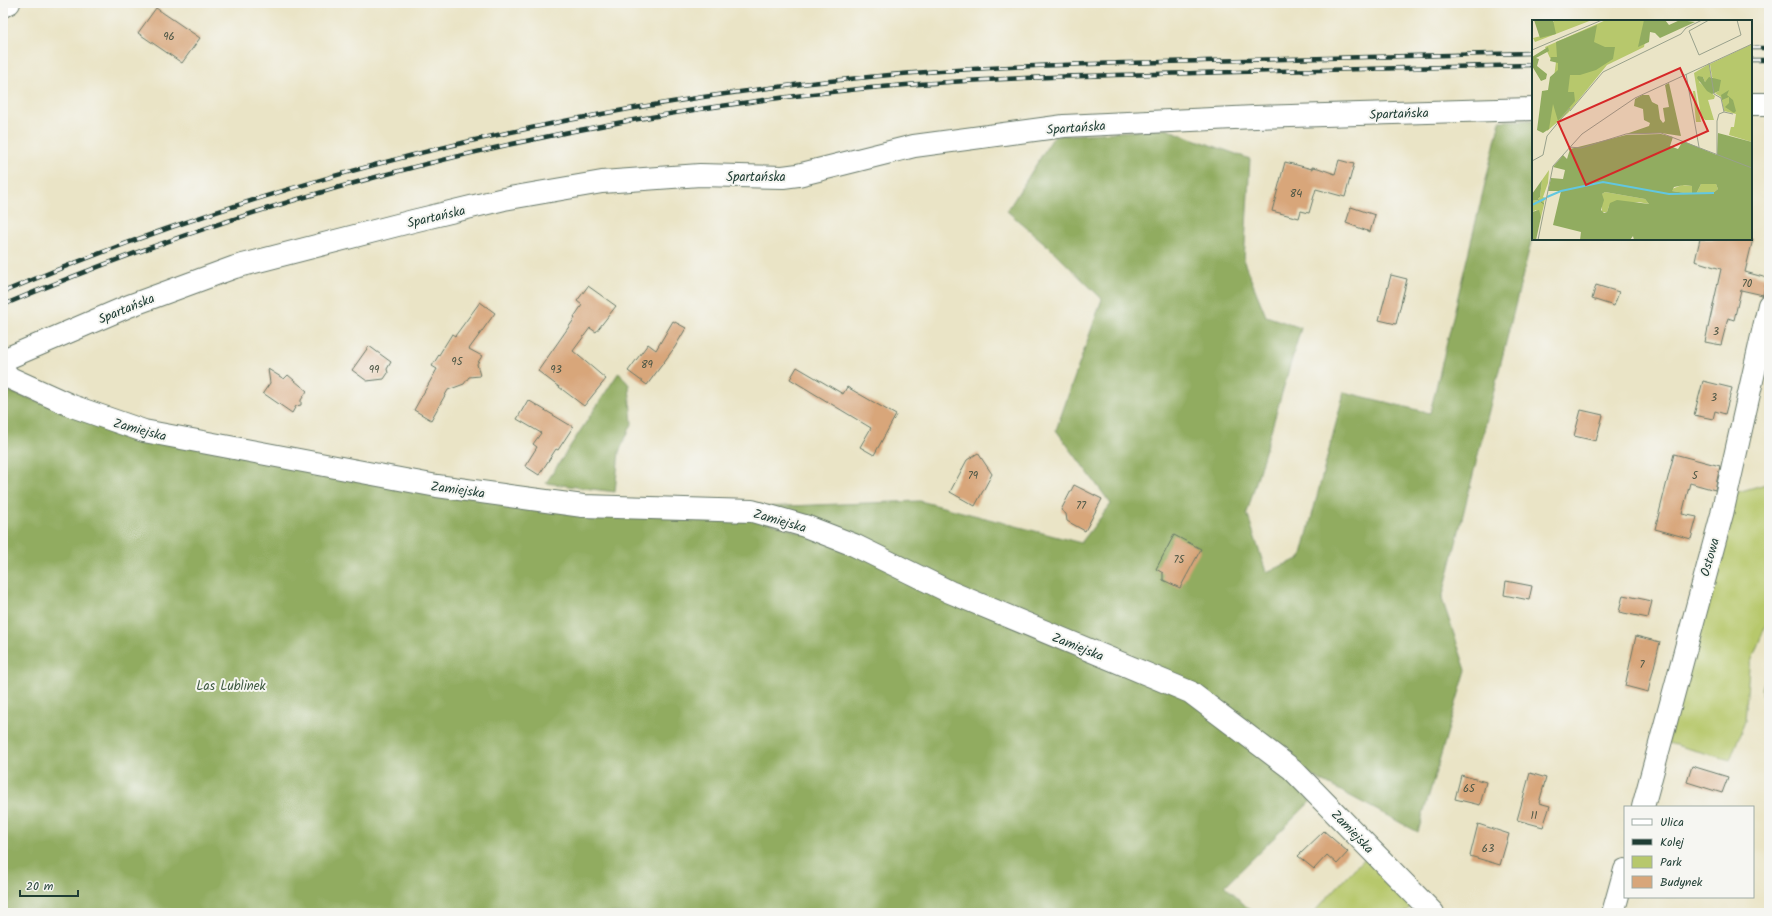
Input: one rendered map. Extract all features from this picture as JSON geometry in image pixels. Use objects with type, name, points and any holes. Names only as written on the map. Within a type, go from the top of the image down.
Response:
[{"type":"street","points":[[3,6],[9,3]]},
{"type":"street","points":[[1752,104],[1769,104]]},
{"type":"street","name":"Spartańska","points":[[3,360],[129,306],[234,267],[504,199],[584,185],[700,175],[791,176],[914,146],[1064,126],[1255,117],[1532,109]]},
{"type":"street","name":"Ostowa","points":[[1643,806],[1722,514],[1769,305]]},
{"type":"street","name":"Zamiejska","points":[[3,370],[10,378],[72,406],[144,431],[437,486],[583,506],[752,511],[805,526],[854,545],[950,592],[1190,692],[1292,769],[1433,913]]},
{"type":"street","points":[[1612,913],[1624,873]]},
{"type":"green space","points":[[1532,120],[1532,238],[1442,599],[1466,670],[1418,832],[1305,772],[1193,687],[761,507],[920,501],[1081,543],[1111,504],[1056,430],[1102,299],[1049,247],[1007,211],[1054,136],[1166,129],[1250,159],[1244,262],[1266,316],[1301,328],[1247,513],[1266,572],[1301,558],[1344,392],[1430,413],[1500,121]]},
{"type":"green space","points":[[619,372],[629,385],[632,424],[619,452],[615,492],[546,483]]},
{"type":"green space","name":"Las Lublinek","points":[[3,389],[145,439],[753,518],[851,548],[1186,697],[1287,776],[1311,801],[1225,886],[1253,913],[3,913]]},
{"type":"green space","points":[[1769,483],[1769,617],[1749,667],[1745,721],[1730,760],[1668,743],[1731,494]]},
{"type":"green space","points":[[1769,666],[1769,719],[1762,689]]},
{"type":"green space","points":[[1366,856],[1411,907],[1405,913],[1313,913]]},
{"type":"building","points":[[156,8],[200,38],[182,63],[138,33]]},
{"type":"building","points":[[1339,160],[1354,164],[1345,197],[1316,189],[1309,213],[1301,211],[1299,218],[1272,211],[1285,162],[1312,169],[1312,167],[1318,168],[1335,174]]},
{"type":"building","points":[[1351,207],[1375,215],[1370,232],[1346,223]]},
{"type":"building","points":[[1753,239],[1745,272],[1767,278],[1763,295],[1741,290],[1734,320],[1728,318],[1721,345],[1705,342],[1721,269],[1695,261],[1700,240]]},
{"type":"building","points":[[1391,275],[1407,279],[1396,324],[1379,320]]},
{"type":"building","points":[[1596,285],[1619,292],[1614,306],[1592,299]]},
{"type":"building","points":[[588,286],[616,306],[596,332],[590,328],[573,351],[606,379],[584,406],[538,371],[575,318],[574,317],[582,305],[577,301]]},
{"type":"building","points":[[480,302],[495,313],[469,349],[482,356],[477,364],[480,376],[469,377],[464,384],[448,390],[431,420],[414,410],[437,369],[432,366],[452,334],[455,336]]},
{"type":"building","points":[[673,321],[686,328],[675,347],[647,385],[628,371],[648,344],[656,350]]},
{"type":"building","points":[[369,346],[391,362],[387,369],[388,373],[384,379],[367,381],[352,370]]},
{"type":"building","points":[[797,367],[843,394],[847,387],[896,415],[874,455],[860,447],[871,428],[790,379]]},
{"type":"building","points":[[268,369],[284,379],[288,375],[307,391],[301,400],[301,405],[296,406],[292,413],[263,393],[270,383]]},
{"type":"building","points":[[1703,381],[1732,388],[1725,414],[1715,411],[1713,419],[1694,415]]},
{"type":"building","points":[[528,400],[573,427],[539,475],[525,466],[537,447],[533,444],[541,433],[517,419]]},
{"type":"building","points":[[1581,410],[1603,415],[1596,441],[1574,436]]},
{"type":"building","points":[[978,453],[992,474],[975,506],[950,492],[967,460]]},
{"type":"building","points":[[1674,454],[1720,466],[1715,490],[1690,483],[1682,514],[1697,517],[1691,539],[1655,529]]},
{"type":"building","points":[[1074,485],[1102,499],[1085,531],[1067,521],[1066,514],[1061,510]]},
{"type":"building","points":[[1174,535],[1201,549],[1180,588],[1163,580],[1163,573],[1156,569]]},
{"type":"building","points":[[1506,581],[1532,586],[1529,600],[1504,595]]},
{"type":"building","points":[[1623,595],[1652,601],[1648,618],[1619,612]]},
{"type":"building","points":[[1636,636],[1660,642],[1648,692],[1625,686]]},
{"type":"building","points":[[1692,766],[1728,777],[1722,793],[1687,782]]},
{"type":"building","points":[[1530,773],[1546,778],[1539,803],[1550,806],[1543,827],[1517,820]]},
{"type":"building","points":[[1461,775],[1486,782],[1480,805],[1455,799]]},
{"type":"building","points":[[1478,824],[1509,834],[1500,865],[1470,856]]},
{"type":"building","points":[[1324,831],[1348,852],[1337,864],[1327,855],[1314,869],[1298,856]]},
{"type":"railway","points":[[1752,48],[1769,48]]},
{"type":"railway","points":[[3,292],[106,251],[210,214],[316,181],[423,152],[531,128],[640,107],[749,91],[859,78],[988,68],[1532,53]]},
{"type":"railway","points":[[1752,60],[1769,60]]},
{"type":"railway","points":[[3,305],[106,264],[210,227],[316,194],[423,165],[531,140],[640,119],[749,102],[859,89],[943,82],[1111,75],[1532,65]]}]
